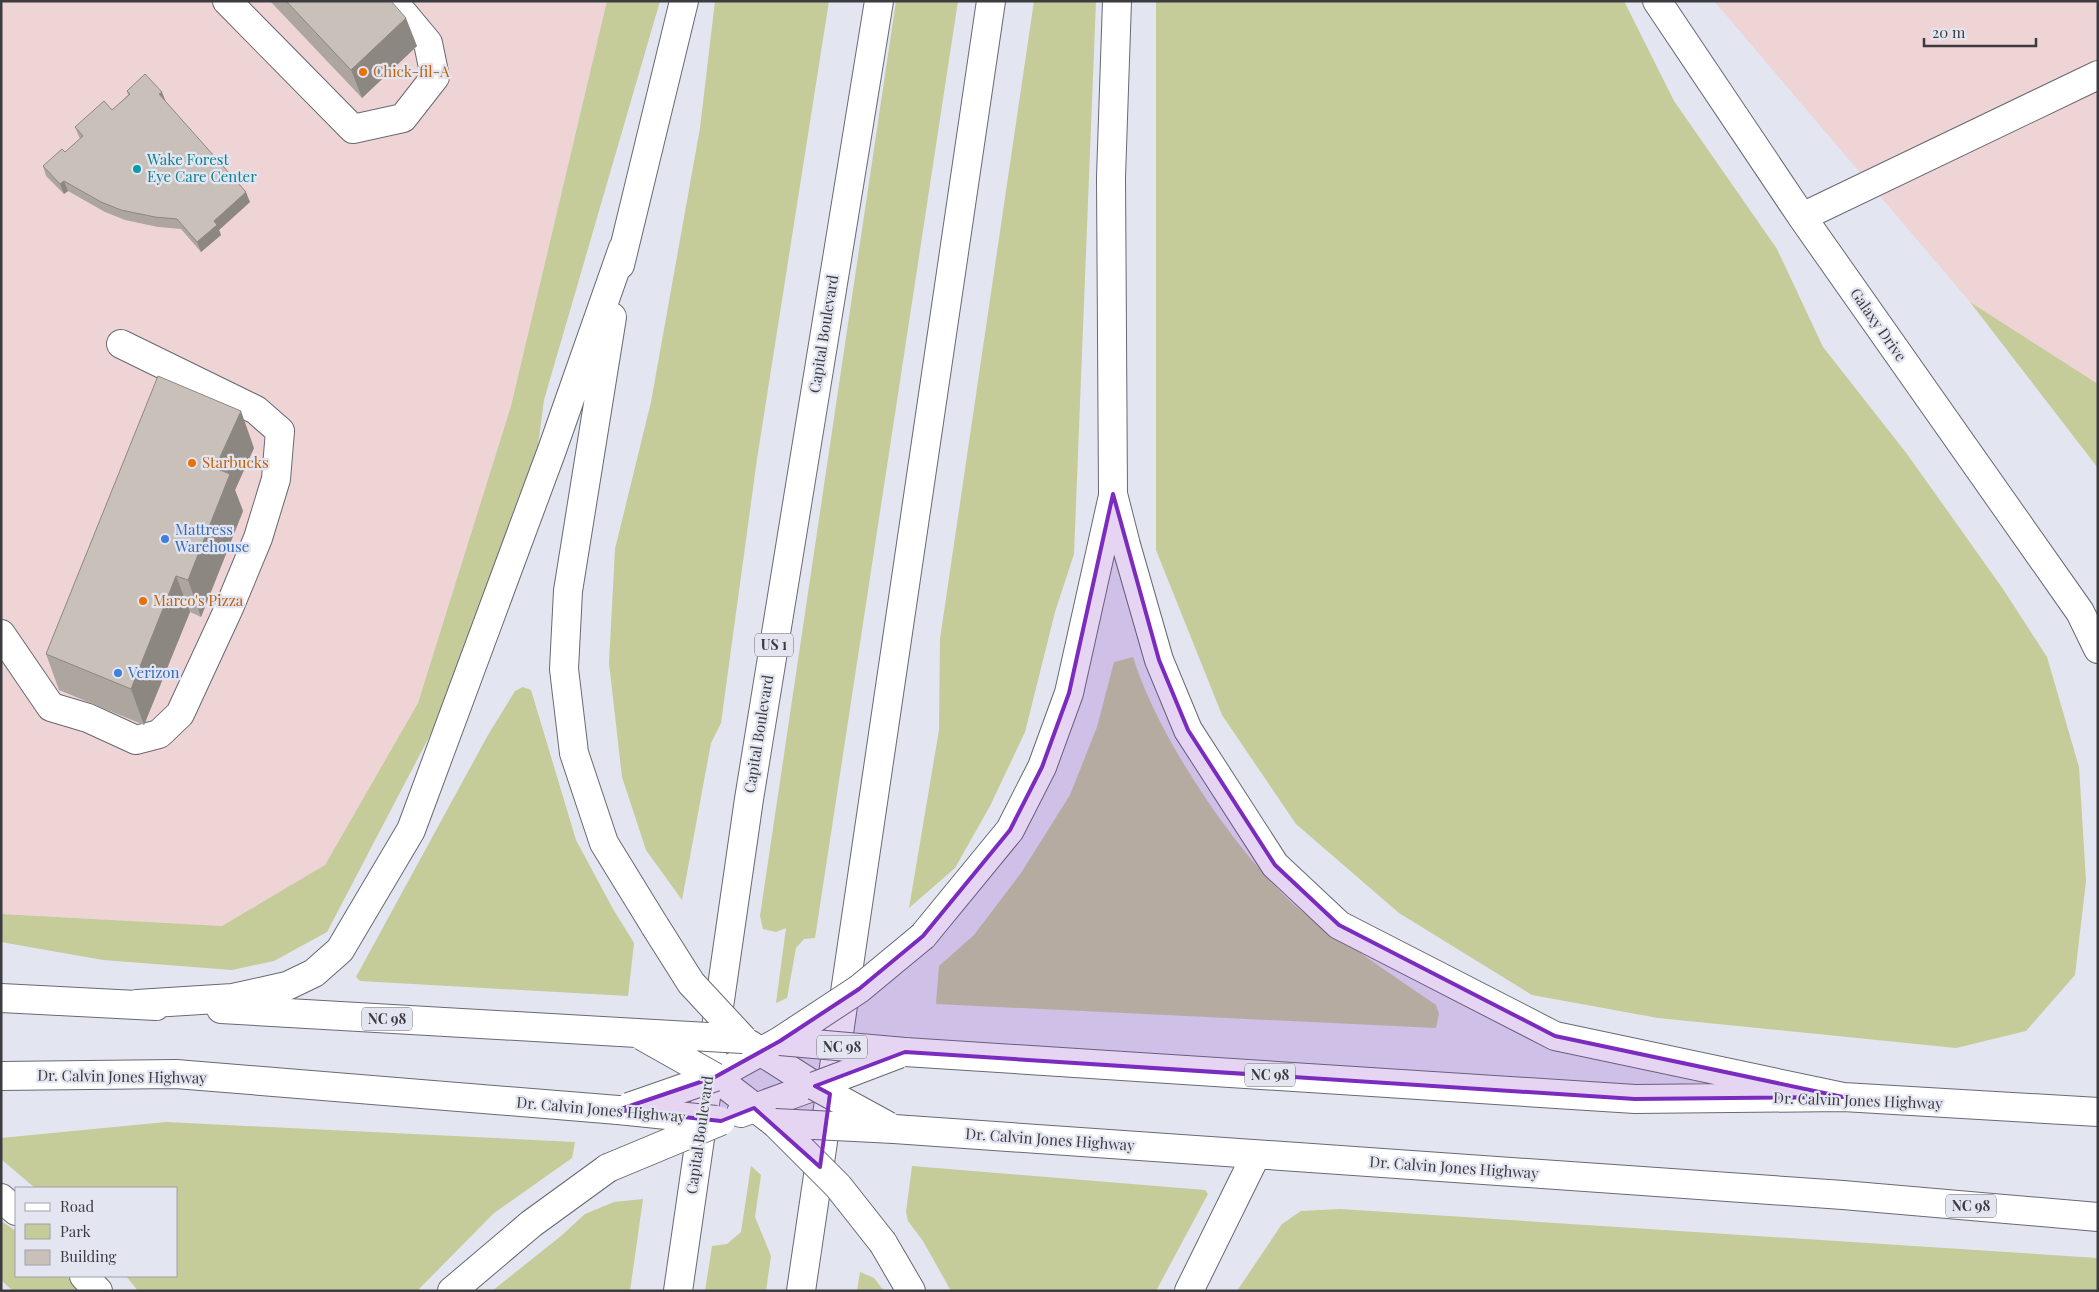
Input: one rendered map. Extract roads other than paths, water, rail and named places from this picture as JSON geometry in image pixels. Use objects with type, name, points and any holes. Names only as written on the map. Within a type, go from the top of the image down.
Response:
[{"type":"main road","points":[[227,1],[353,129],[404,118],[435,77],[428,43],[393,1]]},
{"type":"main road","points":[[684,1],[623,248],[568,591],[564,669],[574,753],[604,843],[691,983],[761,1044],[815,1086],[894,1129]]},
{"type":"main road","name":"Capital Boulevard","points":[[678,1291],[749,799],[879,1]]},
{"type":"main road","points":[[802,1291],[991,1]]},
{"type":"main road","points":[[618,1110],[715,1077],[761,1044],[859,990],[923,936],[1010,830],[1042,767],[1069,693],[1113,494],[1111,177],[1117,1]]},
{"type":"main road","name":"Galaxy Drive","points":[[1656,1],[1802,217],[2080,612],[2098,649]]},
{"type":"main road","points":[[1802,217],[2098,75]]},
{"type":"main road","points":[[137,1004],[233,998],[287,986],[314,973],[340,950],[410,830],[552,450],[623,248]]},
{"type":"main road","points":[[1,634],[51,706],[88,718],[136,740],[159,734],[180,714],[229,608],[258,538],[276,478],[280,431],[256,410],[121,344]]},
{"type":"main road","points":[[1113,494],[1159,660],[1188,730],[1275,865],[1339,924],[1555,1036],[1844,1097]]},
{"type":"main road","name":"Dr. Calvin Jones Highway","points":[[1,998],[636,1033],[761,1044],[1635,1099],[1844,1097],[2098,1112]]},
{"type":"main road","points":[[636,1033],[715,1077],[765,1115],[838,1186],[883,1243],[911,1291]]},
{"type":"main road","points":[[765,1115],[815,1086],[905,1052]]},
{"type":"main road","name":"Dr. Calvin Jones Highway","points":[[1,1076],[176,1074],[618,1110],[721,1121],[765,1115],[894,1129],[1844,1195],[2098,1217]]},
{"type":"main road","points":[[452,1291],[531,1224],[608,1168],[721,1121]]},
{"type":"main road","points":[[1189,1291],[1256,1155]]},
{"type":"main road","points":[[1,1198],[15,1210]]},
{"type":"main road","points":[[85,1277],[98,1291]]},
{"type":"place","name":"Chick-fil-A","points":[[363,72]]},
{"type":"place","name":"Wake Forest Eye Care Center","points":[[137,169]]},
{"type":"place","name":"Starbucks","points":[[192,463]]},
{"type":"place","name":"Mattress Warehouse","points":[[165,539]]},
{"type":"place","name":"Marco's Pizza","points":[[143,601]]},
{"type":"place","name":"Verizon","points":[[118,673]]}]
